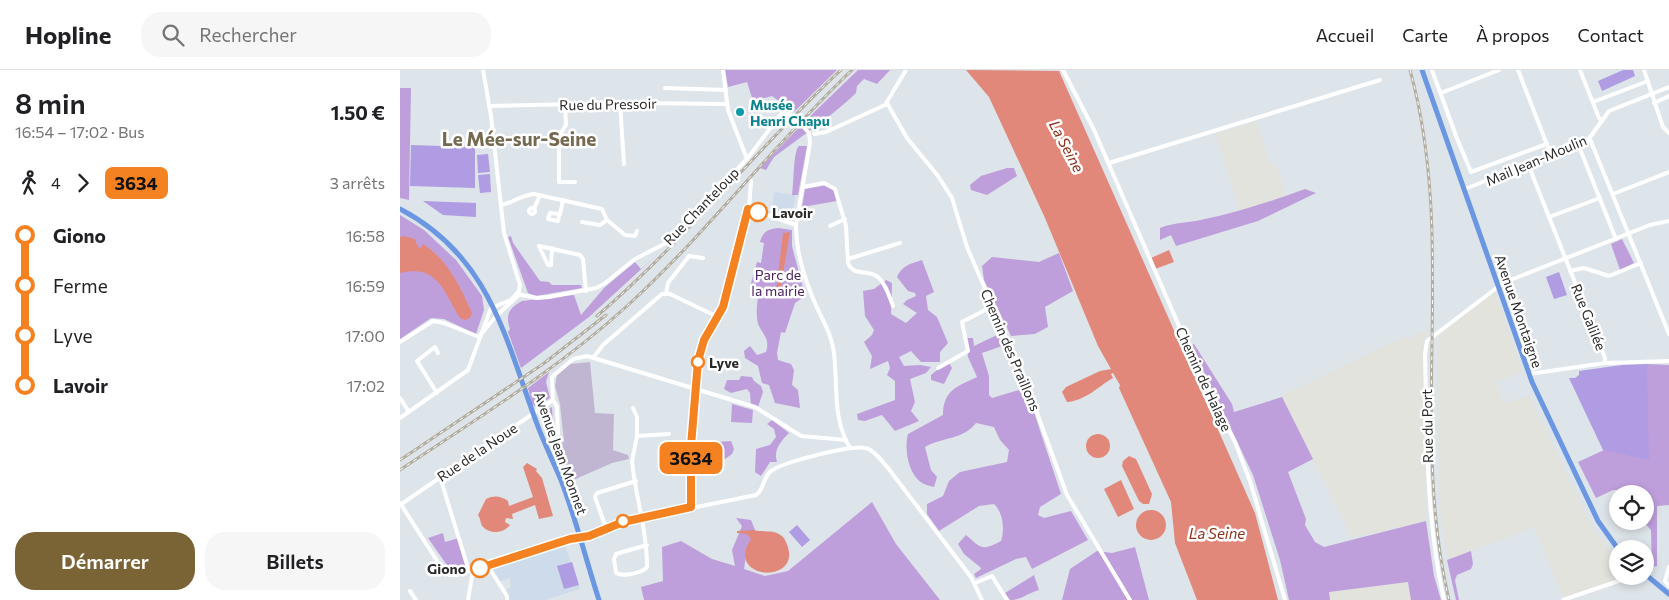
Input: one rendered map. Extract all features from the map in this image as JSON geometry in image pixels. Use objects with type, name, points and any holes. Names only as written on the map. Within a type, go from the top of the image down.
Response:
[{"type":"main road","name":"Avenue Montaigne","points":[[1422,70],[1499,286],[1528,374],[1598,521],[1612,540]]},
{"type":"main road","name":"Avenue Jean Monnet","points":[[400,209],[420,222],[453,249],[475,276],[496,310],[504,327],[533,414],[560,480],[580,538],[598,600]]},
{"type":"main road","points":[[1654,580],[1669,594]]},
{"type":"street","points":[[400,418],[468,370],[472,364],[486,316],[518,295],[520,287],[504,233],[483,70]]},
{"type":"street","points":[[723,70],[728,104],[746,159]]},
{"type":"street","points":[[850,448],[837,412],[834,351],[827,323],[816,306],[806,280],[796,238],[796,225],[813,137],[887,103],[906,70]]},
{"type":"street","name":"Chemin de Halage","points":[[1062,70],[1109,163],[1192,356],[1234,442],[1250,481],[1285,600]]},
{"type":"street","points":[[1432,70],[1441,93],[1499,70]]},
{"type":"street","points":[[1518,70],[1551,155]]},
{"type":"street","points":[[1580,70],[1602,121]]},
{"type":"street","points":[[1644,70],[1663,127],[1669,133]]},
{"type":"street","points":[[1109,163],[1380,80]]},
{"type":"street","points":[[1593,102],[1648,80]]},
{"type":"street","name":"Mail Jean-Moulin","points":[[1465,189],[1590,139],[1608,111],[1669,87]]},
{"type":"street","points":[[666,88],[726,90]]},
{"type":"street","name":"Mail Jean-Moulin","points":[[1441,93],[1471,172],[1547,144]]},
{"type":"street","points":[[1654,102],[1669,96]]},
{"type":"street","points":[[620,103],[624,164]]},
{"type":"street","name":"Rue du Pressoir","points":[[489,106],[620,103],[728,104]]},
{"type":"street","name":"Chemin des Praillons","points":[[887,103],[906,138],[938,176],[952,198],[967,247],[1040,419],[1067,495],[1130,600]]},
{"type":"street","points":[[565,104],[566,125],[559,136],[559,182],[575,182]]},
{"type":"street","points":[[1597,113],[1606,116]]},
{"type":"street","name":"Rue Chanteloup","points":[[518,295],[537,298],[586,290],[604,284],[635,259],[655,251],[668,242],[746,159],[781,114],[789,114],[813,137]]},
{"type":"street","points":[[1590,139],[1669,334]]},
{"type":"street","points":[[1578,144],[1616,239]]},
{"type":"street","name":"Rue Galilée","points":[[1528,164],[1605,358],[1605,363]]},
{"type":"street","points":[[1613,194],[1669,172]]},
{"type":"street","points":[[691,507],[695,389],[701,348],[723,307],[748,209],[751,181]]},
{"type":"street","points":[[803,187],[830,184],[840,198],[845,219],[850,268],[854,271],[877,276],[883,283],[893,306]]},
{"type":"street","points":[[501,205],[511,203],[523,195],[540,195],[602,209],[607,220],[625,235],[635,236],[637,231]]},
{"type":"street","points":[[534,209],[540,195]]},
{"type":"street","points":[[1549,217],[1600,198]]},
{"type":"street","points":[[559,215],[563,200]]},
{"type":"street","points":[[748,209],[796,225]]},
{"type":"street","points":[[830,226],[845,219]]},
{"type":"street","points":[[582,222],[600,225],[607,220]]},
{"type":"street","points":[[1499,286],[1628,234],[1669,221]]},
{"type":"street","points":[[848,259],[900,243]]},
{"type":"street","points":[[552,248],[551,265],[548,265],[539,246],[552,248],[576,253],[583,259],[586,290]]},
{"type":"street","points":[[666,294],[668,283],[689,256],[703,258]]},
{"type":"street","points":[[1570,271],[1584,268],[1610,276],[1640,263]]},
{"type":"street","name":"Rue du Port","points":[[1444,600],[1434,547],[1429,503],[1426,344],[1430,338],[1499,286]]},
{"type":"street","points":[[593,358],[603,345],[659,296],[666,294],[700,306],[718,317]]},
{"type":"street","points":[[479,337],[491,322],[496,310],[518,295]]},
{"type":"street","points":[[938,368],[968,351],[962,322],[993,306]]},
{"type":"street","points":[[400,342],[433,321],[444,323],[479,337]]},
{"type":"street","points":[[491,322],[504,327]]},
{"type":"street","points":[[438,353],[434,347],[417,362],[438,393]]},
{"type":"street","points":[[558,434],[558,407],[553,400],[551,381],[555,373],[577,357],[593,358],[754,407],[801,436],[846,440]]},
{"type":"street","points":[[1528,374],[1605,363],[1669,361]]},
{"type":"street","points":[[400,398],[409,412]]},
{"type":"street","name":"Rue de la Noue","points":[[400,504],[553,400]]},
{"type":"street","points":[[634,408],[637,417],[637,436],[636,452],[632,461],[643,518],[647,545],[648,567],[644,571],[620,575],[616,573],[614,559],[616,554],[647,545]]},
{"type":"street","points":[[637,436],[668,434]]},
{"type":"street","points":[[866,448],[869,443]]},
{"type":"street","points":[[400,504],[443,570],[454,575],[643,518],[756,495],[766,476],[778,466],[850,448],[866,448],[875,454],[888,468],[974,583],[982,600]]},
{"type":"street","points":[[440,477],[468,568]]},
{"type":"street","points":[[606,528],[598,510],[595,497],[597,493],[636,481]]},
{"type":"street","points":[[488,566],[507,596],[507,600]]},
{"type":"street","points":[[1669,566],[1665,581],[1669,586]]},
{"type":"street","points":[[468,600],[473,570]]},
{"type":"street","points":[[974,583],[992,576],[1007,600]]},
{"type":"street","points":[[1563,600],[1579,598],[1611,585]]},
{"type":"street","points":[[410,591],[416,600]]},
{"type":"shaded area","points":[[1623,70],[1633,70],[1635,76],[1602,91],[1598,81]]},
{"type":"shaded area","points":[[1257,121],[1270,165],[1276,163],[1286,196],[1240,211],[1215,134]]},
{"type":"shaded area","points":[[411,145],[475,147],[475,188],[410,186]]},
{"type":"shaded area","points":[[488,154],[490,172],[478,173],[477,155]]},
{"type":"shaded area","points":[[490,174],[491,192],[480,193],[478,175]]},
{"type":"shaded area","points":[[774,192],[796,195],[790,221],[771,215]]},
{"type":"shaded area","points":[[423,201],[476,203],[476,217],[443,215]]},
{"type":"shaded area","points":[[1559,272],[1567,295],[1554,299],[1546,277]]},
{"type":"shaded area","points":[[1495,291],[1523,372],[1496,382],[1503,403],[1530,396],[1592,527],[1609,549],[1609,583],[1563,597],[1534,527],[1447,560],[1439,501],[1437,336]]},
{"type":"shaded area","points":[[1427,329],[1428,336],[1425,337],[1423,345],[1426,521],[1352,538],[1281,396],[1405,336],[1407,340]]},
{"type":"shaded area","points":[[590,362],[595,413],[614,414],[613,450],[628,455],[629,459],[612,463],[569,482],[559,448],[560,443],[564,442],[560,404],[555,386],[557,375],[570,364]]},
{"type":"shaded area","points":[[1647,364],[1649,460],[1603,450],[1569,378],[1575,378],[1579,375],[1579,371],[1622,365]]},
{"type":"shaded area","points":[[797,525],[810,540],[802,547],[789,532]]},
{"type":"shaded area","points":[[565,546],[580,589],[545,600],[510,600],[506,590],[511,587],[510,578],[500,581],[493,571],[495,566]]},
{"type":"shaded area","points":[[572,562],[579,585],[564,589],[557,566]]},
{"type":"shaded area","points":[[1408,582],[1411,600],[1330,600],[1329,592]]},
{"type":"green space","points":[[725,70],[837,70],[794,112],[772,96],[753,101],[747,82],[728,87]]},
{"type":"green space","points":[[858,70],[890,70],[877,84],[864,79],[857,86],[856,93],[814,131],[812,129],[774,157],[766,170],[760,168],[804,122]]},
{"type":"green space","points":[[400,88],[411,88],[409,200],[400,198]]},
{"type":"green space","points":[[799,146],[807,146],[798,195],[792,195],[795,161]]},
{"type":"green space","points":[[1007,168],[1014,168],[1017,176],[987,195],[971,190],[970,185],[981,176]]},
{"type":"green space","points":[[827,185],[834,190],[837,201],[802,207],[805,189]]},
{"type":"green space","points":[[1305,189],[1316,193],[1258,221],[1176,246],[1171,235],[1160,240],[1160,228],[1165,226],[1230,213]]},
{"type":"green space","points":[[400,215],[424,230],[456,260],[482,296],[484,310],[476,334],[444,319],[431,318],[400,339]]},
{"type":"green space","name":"Parc de la mairie","points":[[779,228],[792,230],[792,246],[805,296],[795,303],[785,333],[781,332],[777,353],[778,360],[791,364],[794,370],[792,385],[798,390],[800,408],[775,403],[769,385],[762,383],[758,366],[745,358],[744,351],[750,346],[757,355],[766,352],[767,341],[757,318],[759,292],[750,287],[757,262],[761,263],[764,243],[760,242],[761,238],[766,231]]},
{"type":"green space","points":[[511,236],[513,243],[540,281],[549,282],[552,285],[581,285],[582,288],[536,296],[528,293],[508,237]]},
{"type":"green space","points":[[1622,239],[1634,263],[1620,270],[1611,244]]},
{"type":"green space","points":[[661,251],[589,317],[521,368],[508,332],[510,329],[508,316],[514,306],[522,301],[574,295],[581,315],[604,288],[635,262],[641,269]]},
{"type":"green space","points":[[1059,253],[1073,291],[1045,307],[1048,327],[1035,334],[1011,336],[984,280],[982,266],[992,257],[1039,262]]},
{"type":"green space","points":[[922,260],[934,292],[926,296],[928,310],[937,317],[948,343],[940,352],[940,362],[921,362],[911,351],[899,357],[904,366],[920,365],[931,367],[926,373],[910,379],[915,402],[911,411],[919,421],[895,431],[882,415],[865,421],[858,420],[857,414],[895,400],[895,381],[887,375],[890,368],[888,361],[870,369],[872,356],[864,342],[872,335],[874,330],[865,316],[863,291],[874,289],[886,280],[892,283],[891,314],[906,323],[917,313],[903,304],[916,296],[915,293],[908,291],[897,277],[904,268]]},
{"type":"green space","points":[[1001,333],[1005,345],[982,353],[989,376],[989,395],[992,398],[1026,388],[1061,494],[1040,507],[1038,515],[1044,518],[1071,511],[1088,540],[1032,569],[1026,557],[1016,559],[976,578],[974,574],[981,569],[980,567],[964,554],[958,544],[966,535],[982,547],[1001,541],[1002,521],[997,507],[994,504],[979,506],[939,531],[927,514],[927,504],[943,496],[949,481],[960,472],[1007,462],[1009,450],[1000,440],[994,427],[976,423],[965,433],[925,447],[931,470],[937,477],[934,487],[922,483],[913,474],[908,460],[907,440],[908,434],[943,415],[946,400],[953,390],[977,377],[968,357],[966,338],[973,338],[974,346]]},
{"type":"green space","points":[[1194,344],[1232,404],[1234,412],[1282,397],[1313,459],[1288,472],[1306,519],[1305,525],[1315,542],[1324,547],[1426,521],[1434,576],[1441,600],[1411,600],[1408,582],[1329,592],[1330,600],[1289,600],[1280,560],[1253,475],[1191,345]]},
{"type":"green space","points":[[948,361],[952,368],[944,384],[931,380],[931,375]]},
{"type":"green space","points":[[1647,364],[1669,365],[1669,505],[1657,506],[1657,566],[1654,567],[1654,540],[1651,540],[1651,530],[1654,530],[1654,485],[1609,485],[1609,492],[1596,498],[1578,462],[1604,450],[1647,369]]},
{"type":"green space","points":[[549,372],[546,382],[550,398],[536,407],[532,404],[528,388]]},
{"type":"green space","points":[[741,376],[752,377],[761,386],[763,392],[758,407],[751,406],[750,393],[747,389],[731,393],[724,389],[727,380],[739,380]]},
{"type":"green space","points":[[732,404],[753,410],[752,423],[731,422]]},
{"type":"green space","points":[[552,407],[553,425],[544,427],[540,415]]},
{"type":"green space","points":[[772,420],[789,433],[777,450],[777,462],[770,462],[761,476],[755,472],[756,449],[770,445],[776,437],[774,429],[767,424]]},
{"type":"green space","points":[[731,441],[734,449],[732,454],[715,466],[710,460],[703,463],[702,474],[692,476],[693,444]]},
{"type":"green space","points":[[872,502],[896,544],[940,600],[644,600],[641,587],[663,581],[662,547],[681,541],[712,559],[735,566],[732,550],[742,526],[736,518],[751,520],[755,530],[747,550],[744,569],[765,576],[788,571]]},
{"type":"green space","points":[[443,533],[445,542],[459,538],[467,566],[454,570],[449,568],[428,538]]},
{"type":"green space","points":[[1135,547],[1149,600],[1062,600],[1070,569],[1097,551],[1112,553]]},
{"type":"green space","points":[[1471,551],[1473,564],[1471,569],[1457,575],[1455,580],[1459,600],[1456,600],[1447,560]]},
{"type":"green space","points":[[1034,575],[1039,590],[1018,599],[1010,600],[1005,593]]},
{"type":"water","name":"La Seine","points":[[966,70],[1059,71],[1255,513],[1278,600],[1197,600],[1175,543],[1171,502],[1113,373],[1111,374],[1113,378],[1092,393],[1080,399],[1067,402],[1062,392],[1066,387],[1100,371],[1111,369],[1098,346],[1045,218],[989,97]]},
{"type":"water","points":[[790,232],[780,292],[776,292],[783,233]]},
{"type":"water","points":[[404,236],[415,239],[418,247],[421,248],[423,244],[447,266],[472,313],[470,318],[465,320],[460,318],[444,290],[431,276],[423,272],[413,271],[400,273],[400,237]]},
{"type":"water","points":[[1169,250],[1174,262],[1155,269],[1151,258]]},
{"type":"water","points":[[1098,434],[1103,435],[1109,441],[1109,451],[1103,457],[1098,458],[1093,457],[1087,451],[1086,446],[1087,441],[1093,435]]},
{"type":"water","points":[[1129,456],[1136,459],[1152,494],[1149,504],[1143,504],[1139,501],[1122,466],[1123,461]]},
{"type":"water","points":[[527,463],[537,469],[536,471],[542,478],[553,516],[539,519],[535,505],[512,514],[513,519],[506,518],[505,522],[510,525],[504,530],[493,532],[486,530],[482,526],[478,515],[486,499],[500,497],[508,501],[509,506],[533,497],[523,467]]},
{"type":"water","points":[[1121,480],[1134,509],[1118,517],[1104,489]]},
{"type":"water","points":[[1151,510],[1162,514],[1166,525],[1162,536],[1151,540],[1140,536],[1136,525],[1140,514]]},
{"type":"water","points":[[753,530],[777,533],[784,538],[789,554],[786,564],[778,571],[767,573],[756,570],[748,564],[745,553],[751,539],[747,534],[737,533],[737,531]]},
{"type":"railway","points":[[597,316],[660,257],[779,131],[841,70]]},
{"type":"railway","points":[[400,470],[545,372],[601,329],[627,306],[685,249],[795,128],[852,70]]},
{"type":"railway","points":[[1410,70],[1424,135],[1431,201],[1433,268],[1432,468],[1438,534],[1449,600]]},
{"type":"railway","points":[[400,460],[543,364],[606,315]]},
{"type":"bus line","name":"3634","points":[[480,568],[570,539],[589,536],[623,522],[691,507],[691,446],[697,368],[701,348],[723,307],[748,209],[758,212]]},
{"type":"place","name":"Musée Henri Chapu","points":[[740,112]]},
{"type":"place","name":"Lavoir","points":[[758,212]]},
{"type":"place","name":"Lyve","points":[[698,362]]},
{"type":"place","name":"Giono","points":[[480,568]]},
{"type":"district","name":"Le Mée-sur-Seine","points":[[519,138]]}]
